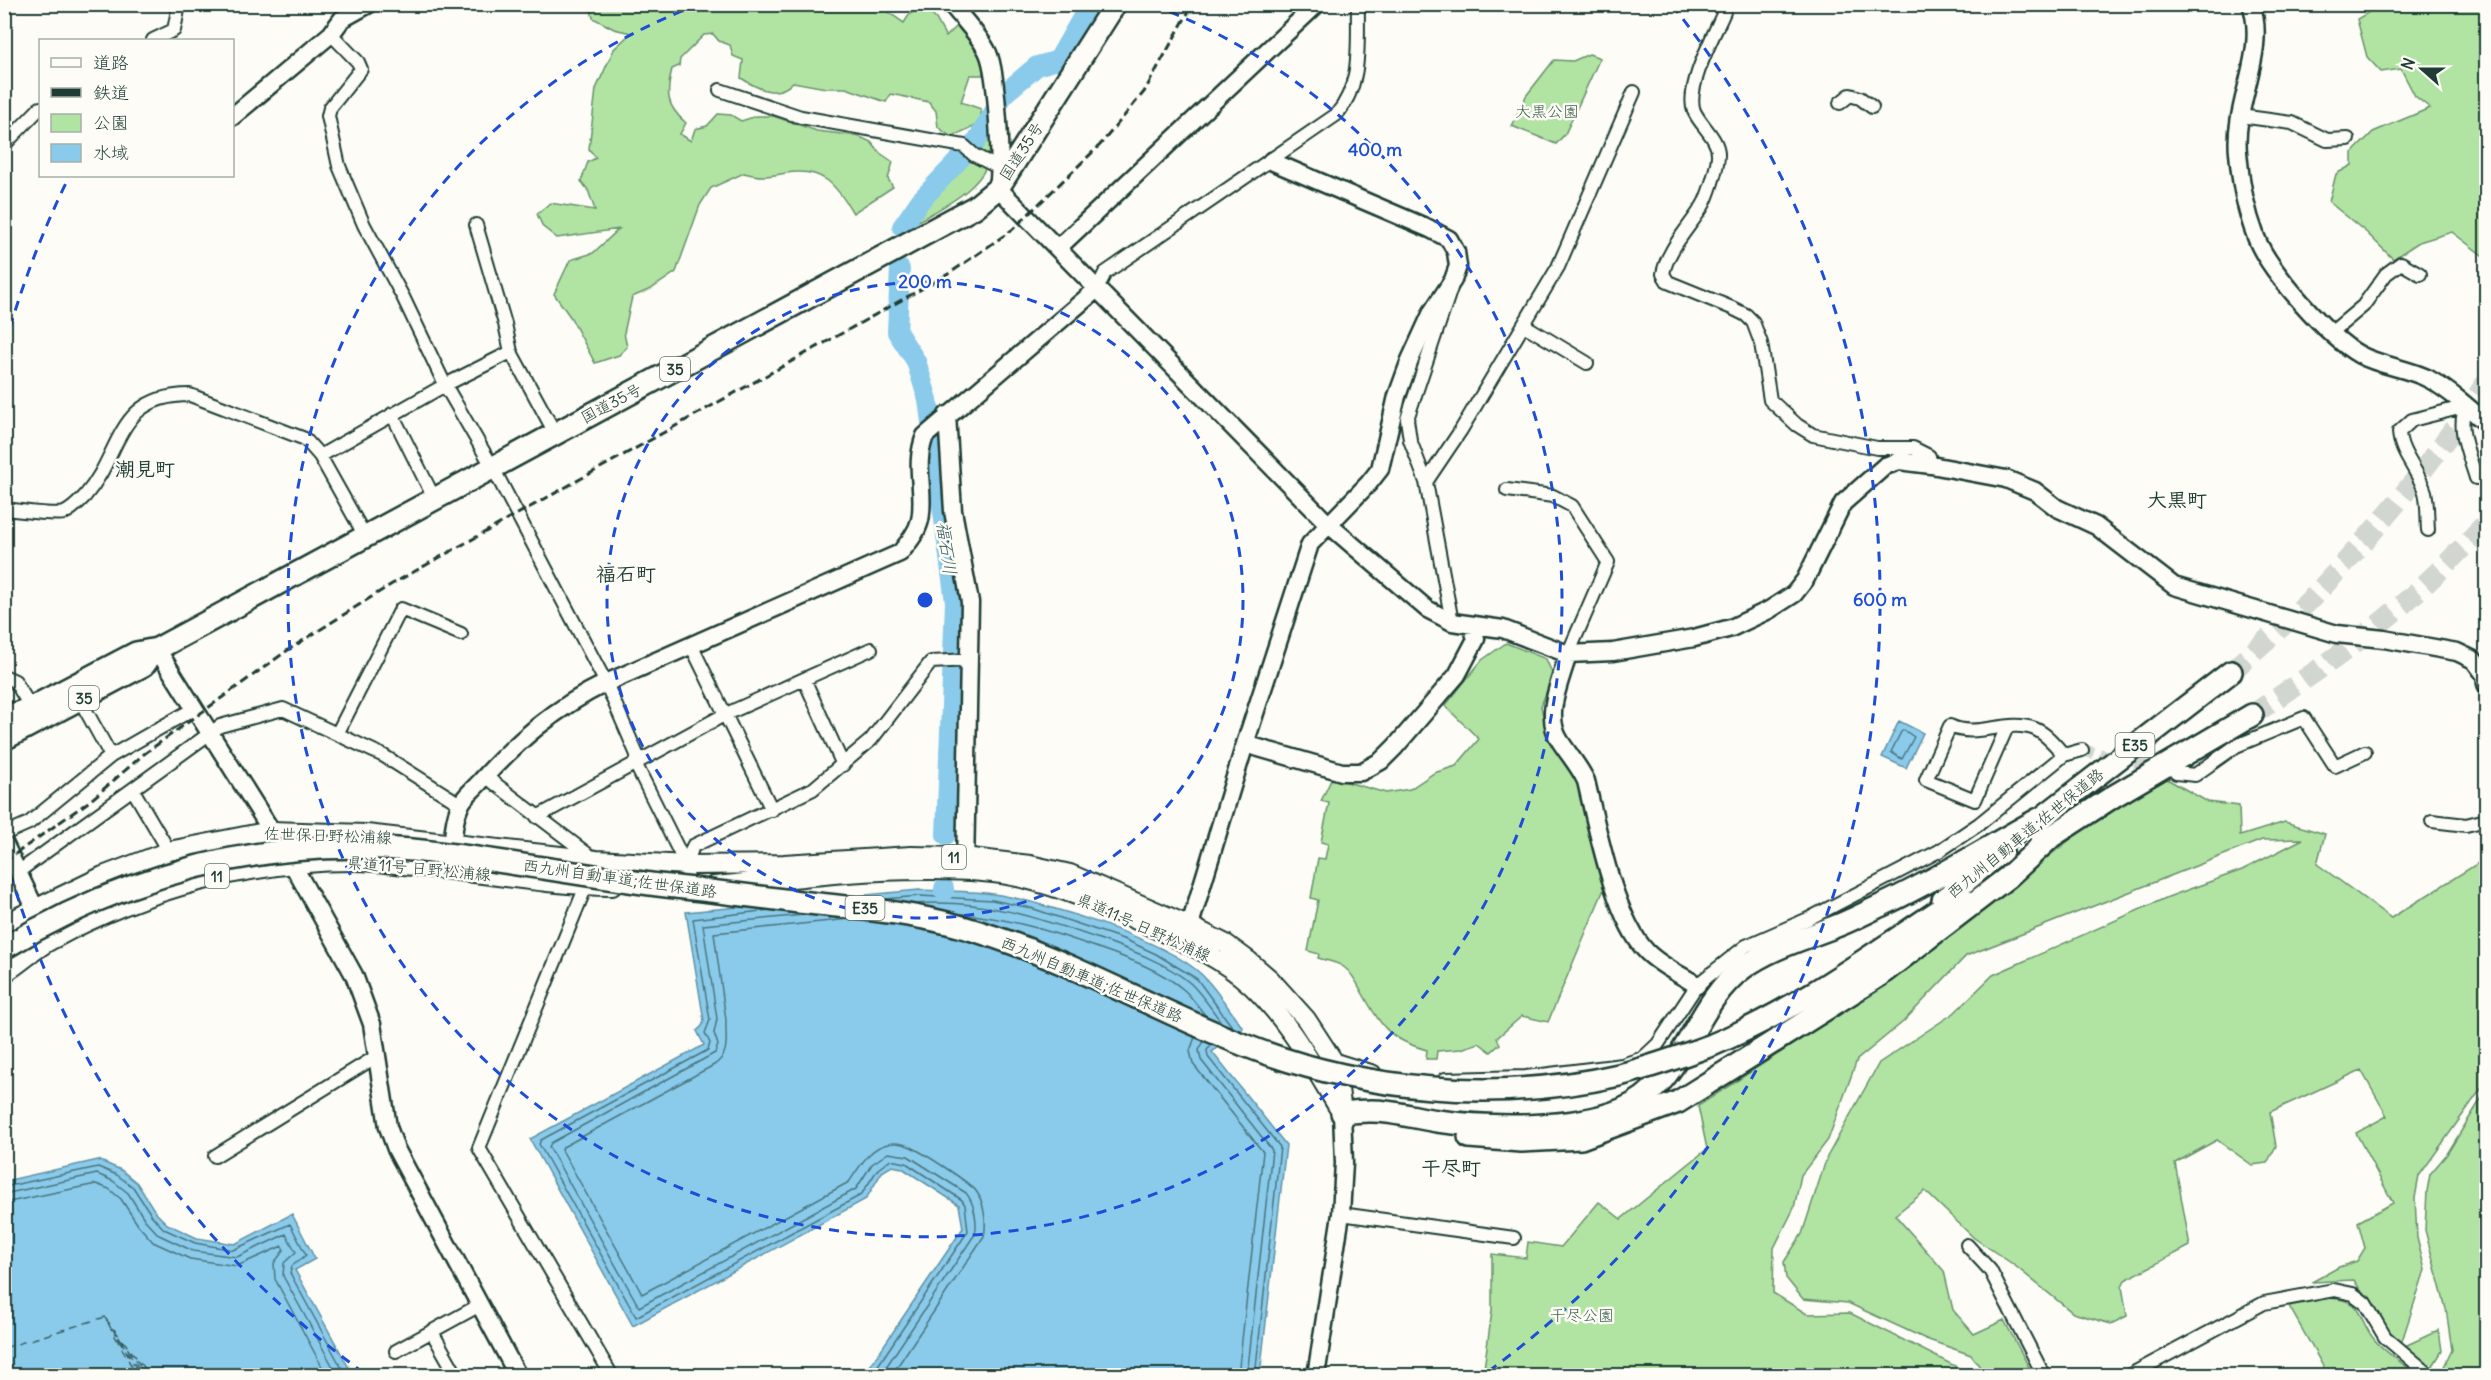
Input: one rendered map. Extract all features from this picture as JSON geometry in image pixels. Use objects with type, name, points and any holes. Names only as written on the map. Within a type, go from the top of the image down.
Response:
[{"type":"highway","name":"国道35号","points":[[4,718],[31,708],[136,653],[157,649],[975,207],[999,178],[1115,4]]},
{"type":"highway","name":"国道35号","points":[[4,739],[144,665],[157,649]]},
{"type":"highway","name":"西九州自動車道;佐世保道路","points":[[1906,932],[2039,819],[2231,672]]},
{"type":"highway","name":"西九州自動車道;佐世保道路","points":[[4,948],[40,927],[104,897],[144,881],[200,865],[249,855],[309,849],[386,849],[554,869],[631,882],[912,915],[966,928],[1022,947],[1246,1045],[1337,1074],[1404,1085],[1454,1089],[1554,1085],[1618,1075],[1712,1045],[1772,1018],[1864,962],[2114,796],[2252,715]]},
{"type":"highway","points":[[1342,1113],[1371,1110],[1438,1121],[1524,1125],[1587,1120],[1622,1110],[1655,1090],[1673,1068],[1713,1002],[1743,968],[1783,946],[1835,927],[1900,897],[2039,819]]},
{"type":"highway","points":[[1342,1113],[1371,1124],[1465,1137],[1521,1141],[1581,1138],[1678,1102],[1880,975],[2008,877],[2051,837]]},
{"type":"main road","name":"佐世保日野松浦線","points":[[4,924],[104,876],[169,851],[270,831],[366,834],[453,843]]},
{"type":"main road","name":"県道11号 日野松浦線","points":[[453,843],[596,860],[686,865],[784,864],[911,856],[964,864],[1020,877],[1113,910],[1226,944],[1270,979],[1306,1019],[1332,1059],[1338,1080],[1342,1113]]},
{"type":"main road","name":"県道11号 日野松浦線","points":[[4,973],[51,939],[143,897],[212,877],[292,864],[355,861],[450,869],[586,886],[689,888],[964,864]]},
{"type":"main road","name":"県道11号 日野松浦線","points":[[1188,934],[1231,968],[1274,1009],[1297,1039],[1342,1113]]},
{"type":"street","points":[[155,39],[174,30],[178,10],[176,4]]},
{"type":"street","points":[[234,115],[331,34],[342,19],[369,4]]},
{"type":"street","points":[[951,4],[988,53],[995,95],[999,178]]},
{"type":"street","points":[[1058,248],[1317,4]]},
{"type":"street","points":[[450,869],[456,817],[460,804],[514,745],[545,719],[583,694],[606,683],[900,553],[910,541],[920,521],[919,451],[926,436],[1097,289],[1105,273],[1336,115],[1345,104],[1355,81],[1358,4]]},
{"type":"street","points":[[1723,4],[1724,12],[1700,70],[1691,99],[1695,112],[1716,145],[1719,154],[1704,205],[1665,262],[1663,274],[1668,282],[1732,308],[1746,315],[1753,322],[1761,343],[1770,399],[1797,426],[1813,435],[1877,448],[1913,448],[1929,456],[1931,465]]},
{"type":"street","points":[[2251,4],[2255,35],[2251,67],[2240,116],[2237,150],[2256,238],[2295,296],[2332,332],[2360,354],[2428,379],[2487,423]]},
{"type":"street","points":[[331,34],[358,62],[361,69],[330,108],[328,116],[339,166],[364,225],[403,297],[445,385],[492,468],[606,683],[638,757],[635,763]]},
{"type":"street","points":[[720,90],[801,117],[969,150],[999,178],[1058,248],[1097,289],[1328,524],[1427,609],[1452,622],[1503,630],[1568,654],[1613,652],[1694,638],[1731,628],[1769,610],[1794,594],[1805,580],[1843,502],[1885,466],[1899,461],[2006,479],[2035,491],[2057,508],[2096,526],[2174,586],[2337,634],[2384,639],[2457,652],[2474,660],[2485,675],[2487,684]]},
{"type":"street","points":[[1425,482],[1461,429],[1558,267],[1634,92]]},
{"type":"street","points":[[1840,103],[1850,95],[1860,98],[1872,107]]},
{"type":"street","points":[[4,145],[39,109]]},
{"type":"street","points":[[2240,116],[2292,123],[2327,140],[2348,139]]},
{"type":"street","points":[[1270,161],[1449,239],[1456,252],[1458,266],[1442,320],[1407,419],[1410,440],[1425,482],[1452,622]]},
{"type":"street","points":[[476,225],[511,352],[555,434]]},
{"type":"street","points":[[2332,332],[2363,306],[2386,274],[2401,263],[2420,274]]},
{"type":"street","points":[[1188,934],[1245,744],[1310,544],[1380,469],[1397,396],[1410,360],[1432,312],[1453,280]]},
{"type":"street","points":[[1524,325],[1587,363]]},
{"type":"street","points":[[320,456],[445,385],[511,352]]},
{"type":"street","points":[[4,509],[63,514],[77,504],[104,469],[119,434],[129,419],[154,401],[170,395],[190,395],[305,440],[320,456],[365,536]]},
{"type":"street","points":[[2467,406],[2462,414],[2464,437],[2476,478]]},
{"type":"street","points":[[2428,530],[2425,494],[2418,474],[2400,444],[2399,432],[2412,420],[2467,406]]},
{"type":"street","points":[[392,414],[434,498]]},
{"type":"street","points":[[947,416],[953,511],[970,602],[965,660],[964,864]]},
{"type":"street","points":[[1507,490],[1553,496],[1572,506],[1608,562],[1568,654],[1554,706],[1553,725],[1559,740],[1577,763],[1586,781],[1618,899],[1632,930],[1647,952],[1697,985]]},
{"type":"street","points":[[337,734],[400,609],[461,634]]},
{"type":"street","points":[[1245,744],[1342,772],[1361,772],[1381,761],[1457,675],[1476,639],[1472,625]]},
{"type":"street","points":[[692,645],[772,810]]},
{"type":"street","points":[[157,649],[292,864],[354,975],[372,1024],[388,1127],[396,1149],[518,1376]]},
{"type":"street","points":[[537,817],[724,715],[871,649]]},
{"type":"street","points":[[686,865],[693,846],[813,789],[843,765],[871,740],[931,662],[965,660]]},
{"type":"street","points":[[4,676],[15,681],[31,708]]},
{"type":"street","points":[[804,679],[843,765]]},
{"type":"street","points":[[80,700],[111,756]]},
{"type":"street","points":[[4,834],[29,823],[111,756],[195,708]]},
{"type":"street","points":[[18,872],[220,726],[283,710],[384,756],[460,804]]},
{"type":"street","points":[[2176,773],[2195,775],[2236,746],[2304,718],[2335,766],[2365,752]]},
{"type":"street","points":[[2007,727],[1975,800],[1926,780],[1950,726],[1965,730],[2007,727],[2035,729],[2048,737],[2064,754]]},
{"type":"street","points":[[1332,1059],[1399,1077],[1450,1079],[1527,1077],[1622,1065],[1643,1058],[1658,1044],[1697,985],[1746,946],[1809,919],[1939,851],[1979,824],[2064,754],[2082,750]]},
{"type":"street","points":[[635,763],[686,865],[689,888]]},
{"type":"street","points":[[485,776],[596,860]]},
{"type":"street","points":[[133,790],[169,851]]},
{"type":"street","points":[[2432,821],[2466,825],[2487,820]]},
{"type":"street","points":[[4,843],[35,908]]},
{"type":"street","points":[[586,886],[479,1148],[612,1376]]},
{"type":"street","points":[[214,1156],[377,1056]]},
{"type":"street","points":[[1316,1376],[1341,1214],[1344,1163],[1342,1113]]},
{"type":"street","points":[[1341,1214],[1515,1238]]},
{"type":"street","points":[[1966,1245],[1990,1270],[2044,1376]]},
{"type":"street","points":[[2128,1376],[2265,1303],[2334,1290],[2353,1293],[2364,1303],[2385,1337],[2431,1376]]},
{"type":"street","points":[[396,1352],[480,1305]]},
{"type":"street","points":[[432,1332],[457,1376]]},
{"type":"green space","points":[[647,4],[652,7],[661,4],[852,4],[856,8],[870,5],[887,11],[904,23],[909,15],[922,6],[936,19],[946,37],[958,25],[984,54],[983,75],[970,75],[961,102],[981,109],[981,123],[951,137],[938,127],[936,111],[929,102],[891,94],[886,102],[846,88],[826,88],[793,82],[781,90],[761,89],[741,78],[743,60],[733,56],[730,45],[719,41],[713,34],[704,35],[680,59],[679,66],[672,69],[669,99],[679,117],[686,123],[680,134],[691,141],[695,129],[707,126],[718,114],[731,115],[741,121],[757,116],[773,116],[817,131],[858,136],[871,142],[880,153],[893,162],[888,179],[893,187],[853,213],[834,186],[827,180],[810,173],[756,176],[744,173],[711,188],[700,205],[676,272],[651,289],[632,297],[624,333],[627,347],[619,355],[595,363],[571,318],[554,294],[570,260],[593,253],[619,229],[557,238],[543,227],[537,214],[550,203],[595,210],[588,190],[581,181],[588,162],[596,158],[589,149],[596,89],[614,49],[631,33],[614,29],[593,18],[590,6]]},
{"type":"green space","points":[[2381,5],[2486,5],[2486,258],[2452,232],[2419,242],[2393,259],[2367,233],[2329,202],[2336,174],[2352,165],[2352,153],[2373,132],[2430,108],[2415,96],[2401,69],[2381,72],[2367,57],[2357,19]]},
{"type":"green space","name":"大黒公園","points":[[1589,54],[1600,58],[1565,134],[1556,144],[1512,126],[1526,96],[1554,60],[1573,61]]},
{"type":"green space","points":[[989,133],[991,147],[989,162],[972,186],[946,205],[906,228],[904,223]]},
{"type":"green space","points":[[1506,643],[1546,659],[1553,675],[1541,706],[1546,730],[1574,768],[1607,882],[1548,1022],[1522,1016],[1497,1038],[1500,1044],[1491,1052],[1479,1043],[1461,1049],[1437,1051],[1436,1059],[1426,1059],[1427,1050],[1395,1037],[1381,1024],[1348,970],[1339,964],[1318,958],[1319,954],[1308,951],[1318,900],[1311,898],[1318,858],[1325,859],[1328,844],[1321,842],[1329,803],[1321,801],[1332,778],[1386,793],[1410,789],[1434,773],[1456,766],[1479,739],[1445,706],[1482,660]]},
{"type":"green space","name":"干尽公園","points":[[2165,778],[2208,802],[2239,806],[2240,836],[2285,822],[2325,834],[2317,864],[2391,918],[2486,858],[2486,1082],[2419,1176],[2415,1198],[2417,1238],[2425,1270],[2401,1344],[2387,1332],[2354,1280],[2312,1282],[2339,1267],[2357,1261],[2365,1248],[2358,1222],[2393,1203],[2356,1133],[2387,1116],[2361,1070],[2270,1112],[2276,1146],[2267,1163],[2252,1165],[2217,1140],[2175,1163],[2190,1246],[2125,1280],[2122,1286],[2127,1316],[2111,1324],[2073,1313],[2014,1265],[1974,1238],[1925,1191],[1895,1215],[1944,1271],[1953,1310],[1974,1334],[2004,1320],[2033,1375],[1986,1375],[1971,1355],[1926,1339],[1848,1303],[1803,1299],[1786,1278],[1784,1262],[1802,1234],[1827,1157],[1879,1063],[1954,1013],[1993,975],[2168,897],[2242,870],[2303,839],[2262,840],[1966,956],[1903,1022],[1857,1060],[1828,1140],[1801,1175],[1794,1208],[1774,1248],[1773,1293],[1807,1314],[1850,1313],[1961,1369],[1964,1375],[1483,1376],[1492,1311],[1492,1254],[1526,1258],[1528,1242],[1561,1247],[1599,1202],[1621,1219],[1707,1149],[1698,1106],[1884,985],[2094,821]]},
{"type":"green space","points":[[2486,1091],[2486,1375],[2440,1375],[2452,1350],[2446,1309],[2425,1230],[2427,1191],[2430,1174],[2447,1154]]},
{"type":"green space","points":[[2329,1298],[2341,1299],[2354,1306],[2378,1344],[2418,1375],[2328,1375],[2289,1306]]},
{"type":"green space","points":[[2439,1330],[2442,1351],[2431,1369],[2405,1346]]},
{"type":"water","points":[[1899,721],[1923,733],[1906,768],[1882,757]]},
{"type":"water","points":[[919,890],[984,893],[1015,898],[1071,913],[1132,936],[1184,961],[1201,974],[1243,1028],[1212,1052],[1286,1145],[1260,1375],[864,1375],[963,1228],[959,1205],[902,1168],[892,1166],[882,1172],[866,1199],[633,1326],[530,1139],[704,1045],[697,1031],[704,1021],[686,912]]},
{"type":"water","points":[[98,1160],[121,1170],[137,1183],[156,1213],[167,1224],[197,1238],[235,1244],[292,1214],[315,1259],[295,1270],[353,1375],[5,1375],[5,1181]]},
{"type":"waterway","name":"福石川","points":[[902,227],[920,201],[976,142],[1005,93],[1037,66],[1058,60],[1090,4]]},
{"type":"waterway","name":"福石川","points":[[900,269],[897,332],[916,361],[928,400],[955,602],[946,835]]},
{"type":"ferry route","points":[[4,1348],[105,1317]]},
{"type":"ferry route","points":[[105,1318],[151,1376]]},
{"type":"ferry route","points":[[108,1323],[137,1376]]},
{"type":"ferry route","points":[[112,1328],[144,1376]]},
{"type":"ferry route","points":[[119,1337],[148,1376]]},
{"type":"ferry route","points":[[118,1338],[141,1376]]},
{"type":"tunnel","points":[[2231,672],[2313,597],[2360,546],[2426,466],[2486,383]]},
{"type":"tunnel","points":[[2252,715],[2380,623],[2432,578],[2486,523]]},
{"type":"tunnel","points":[[2082,750],[2160,769]]},
{"type":"railway","points":[[4,862],[91,800],[144,754],[288,650],[392,584],[950,273],[1012,230],[1100,145],[1144,92],[1193,4]]},
{"type":"district","name":"潮見町","points":[[145,468]]},
{"type":"district","name":"大黒町","points":[[2177,499]]},
{"type":"district","name":"福石町","points":[[626,573]]},
{"type":"district","name":"干尽町","points":[[1451,1167]]}]
